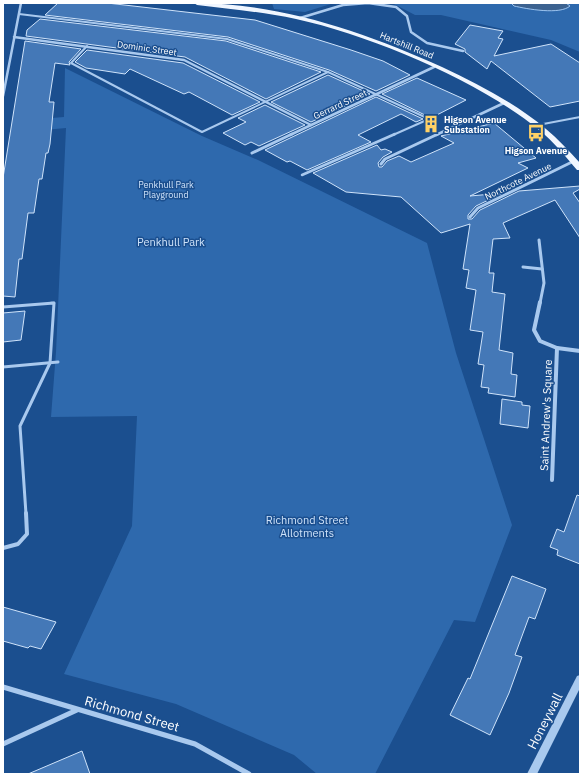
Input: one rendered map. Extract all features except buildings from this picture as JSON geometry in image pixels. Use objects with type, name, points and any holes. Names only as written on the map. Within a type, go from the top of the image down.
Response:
[{"type":"main road","name":"Hartshill Road","points":[[197,3],[245,8],[300,18],[369,41],[434,67],[504,103],[538,126],[580,168]]},
{"type":"street","points":[[3,93],[21,3]]},
{"type":"street","points":[[300,18],[343,5],[368,3],[396,7],[407,16],[411,32],[427,43],[464,51]]},
{"type":"street","name":"Dominic Street","points":[[14,37],[184,60],[311,125]]},
{"type":"street","name":"Gerrard Street","points":[[252,153],[434,67]]},
{"type":"street","points":[[381,164],[385,159],[504,103]]},
{"type":"street","name":"Northcote Avenue","points":[[470,216],[478,208],[574,161]]},
{"type":"street","name":"Saint Andrew's Square","points":[[538,240],[544,283],[534,330],[540,341],[557,348],[552,480]]},
{"type":"street","points":[[523,267],[542,269]]},
{"type":"street","points":[[557,348],[580,351]]},
{"type":"street","name":"Honeywall","points":[[532,774],[580,679]]},
{"type":"street","name":"Richmond Street","points":[[3,687],[195,744],[249,774]]},
{"type":"street","points":[[3,744],[77,710]]},
{"type":"lane","points":[[19,14],[227,39],[328,72],[429,119],[302,175]]},
{"type":"lane","points":[[87,46],[71,63],[202,132],[264,101],[328,72]]},
{"type":"lane","points":[[538,126],[580,117]]},
{"type":"lane","points":[[3,307],[54,303],[50,363],[20,426],[27,534],[18,544],[3,548]]},
{"type":"lane","points":[[3,367],[58,362]]},
{"type":"green space","points":[[272,3],[334,3],[305,12],[274,9]]},
{"type":"green space","points":[[392,3],[580,3],[580,52],[551,40],[441,15],[415,15]]},
{"type":"green space","name":"Richmond Street Allotments","points":[[65,68],[202,136],[258,160],[427,243],[456,353],[512,525],[475,622],[454,620],[375,774],[317,774],[294,755],[176,704],[64,674],[132,526],[137,416],[51,417],[56,352],[66,128],[12,133],[15,121],[64,117]]},
{"type":"shaded area","points":[[511,3],[566,3],[570,6],[565,9],[551,11],[527,9],[514,6]]},
{"type":"place","name":"Higson Avenue Substation","points":[[431,124]]},
{"type":"place","name":"Higson Avenue","points":[[536,133]]},
{"type":"park label","name":"Penkhull Park Playground","points":[[166,190]]},
{"type":"park label","name":"Penkhull Park","points":[[171,242]]}]
